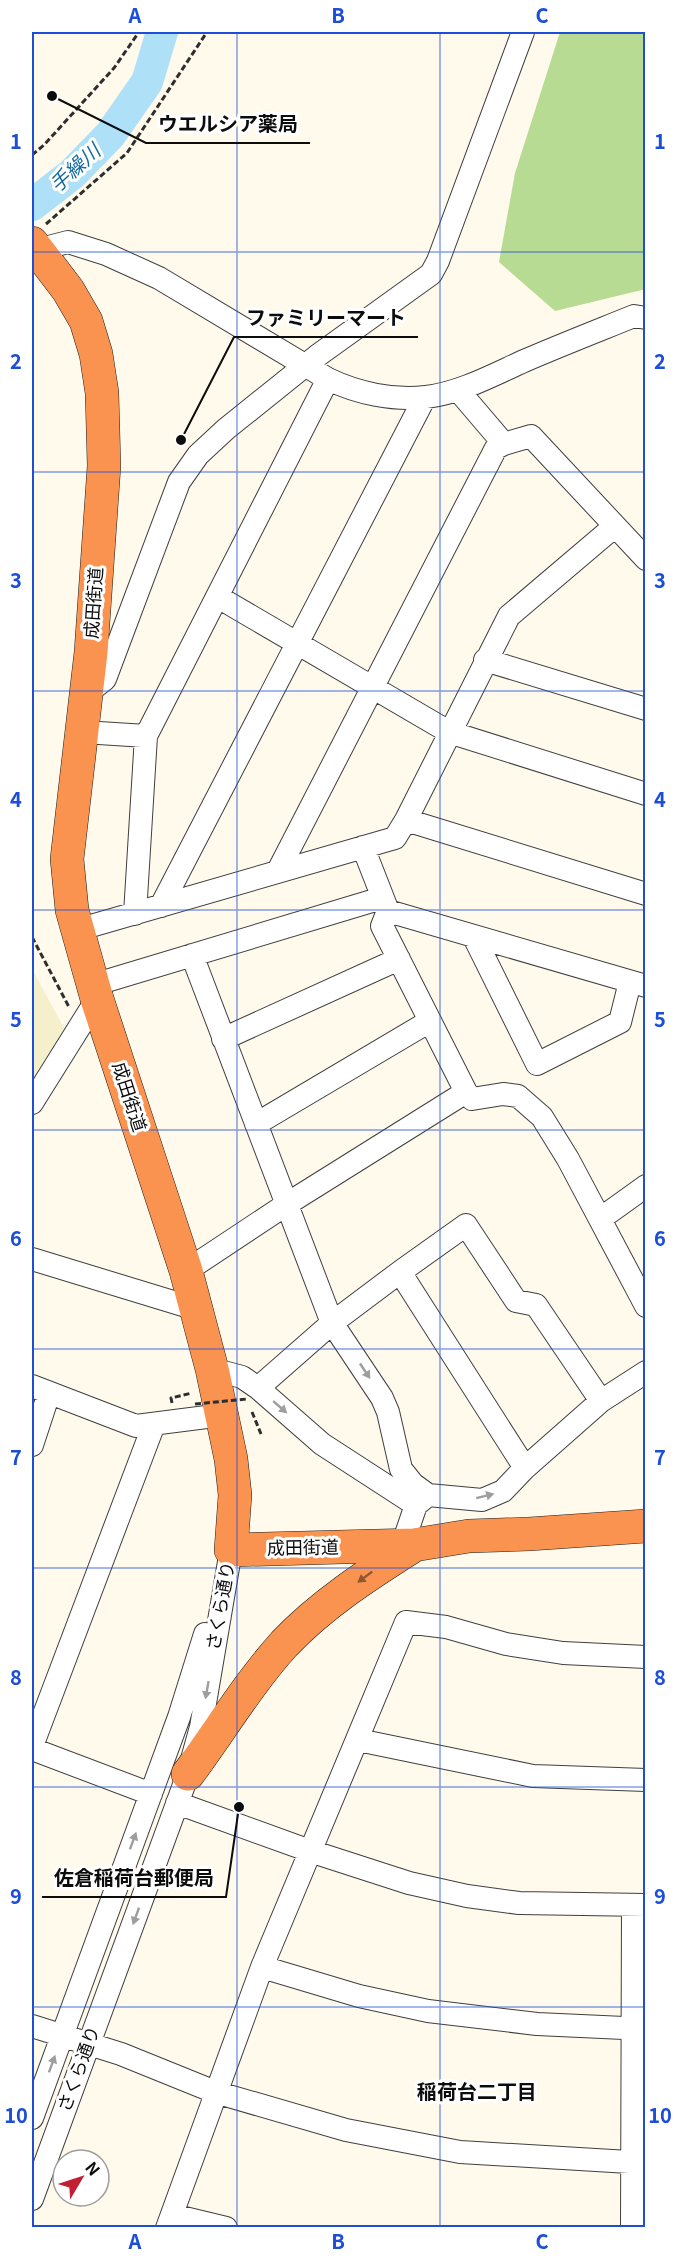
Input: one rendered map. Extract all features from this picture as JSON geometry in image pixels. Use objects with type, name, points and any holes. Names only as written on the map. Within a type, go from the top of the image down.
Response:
[{"type":"highway","name":"成田街道","points":[[36,241],[86,321],[96,354],[102,393],[104,466],[83,732],[67,859],[76,930],[89,1003],[186,1271],[212,1369],[230,1401],[231,1459],[235,1495],[231,1550],[408,1545],[469,1536],[645,1526]]},
{"type":"highway","points":[[183,1789],[254,1681],[285,1644],[320,1611],[408,1545]]},
{"type":"street","points":[[86,694],[105,679],[108,673],[179,482],[186,469],[226,429],[306,365],[431,274],[438,261],[523,32]]},
{"type":"street","points":[[36,241],[68,242],[106,254],[159,278],[328,380],[347,388],[388,396],[425,397],[458,390],[567,342],[634,316],[645,318]]},
{"type":"street","points":[[135,914],[146,736],[328,380]]},
{"type":"street","points":[[458,390],[504,444]]},
{"type":"street","points":[[161,906],[425,397]]},
{"type":"street","points":[[278,871],[496,448],[531,436],[645,559]]},
{"type":"street","points":[[76,930],[395,838],[509,616],[615,526]]},
{"type":"street","points":[[218,597],[449,732],[645,794]]},
{"type":"street","points":[[485,660],[645,709]]},
{"type":"street","points":[[83,732],[146,736]]},
{"type":"street","points":[[406,820],[645,894]]},
{"type":"street","points":[[363,847],[385,904],[382,926],[466,1092],[472,1099],[503,1094],[518,1096],[542,1117],[568,1159],[645,1306]]},
{"type":"street","points":[[32,1103],[89,1003],[192,955],[385,904],[474,937],[638,984],[620,1022],[537,1064],[474,937]]},
{"type":"street","points":[[192,955],[332,1323],[382,1398],[388,1412],[402,1469],[422,1500],[408,1545]]},
{"type":"street","points":[[223,1039],[399,959]]},
{"type":"street","points":[[256,1124],[430,1021]]},
{"type":"street","points":[[186,1271],[286,1204],[466,1092]]},
{"type":"street","points":[[600,1219],[645,1186]]},
{"type":"street","points":[[32,1445],[40,1389],[136,1426],[154,1424],[230,1401],[400,1272],[466,1226],[516,1301],[536,1305],[601,1401]]},
{"type":"street","points":[[32,1259],[196,1309]]},
{"type":"street","points":[[400,1272],[525,1468]]},
{"type":"street","points":[[230,1401],[322,1444],[422,1500],[444,1495],[482,1500],[503,1491],[525,1468],[601,1401],[645,1372]]},
{"type":"street","points":[[150,1794],[32,1748],[154,1424]]},
{"type":"street","name":"さくら通り","points":[[32,2199],[183,1789],[201,1727],[231,1550]]},
{"type":"street","name":"さくら通り","points":[[32,2118],[179,1717],[231,1550]]},
{"type":"street","points":[[226,2228],[170,2221],[262,1967],[406,1622],[446,1627],[506,1644],[563,1653],[645,1657]]},
{"type":"street","points":[[357,1740],[533,1776],[645,1780]]},
{"type":"street","points":[[183,1789],[310,1851],[409,1883],[467,1896],[519,1903],[639,1905],[638,2163],[632,2228]]},
{"type":"street","points":[[262,1967],[359,1996],[428,2011],[537,2024],[639,2028]]},
{"type":"street","points":[[32,2026],[122,2054],[215,2092],[346,2130],[460,2152],[638,2163]]},
{"type":"path","points":[[32,155],[45,144],[114,68],[139,32]]},
{"type":"path","points":[[36,241],[127,153],[207,32]]},
{"type":"path","points":[[32,937],[89,1003]]},
{"type":"path","points":[[230,1401],[261,1434]]},
{"type":"shaded area","points":[[32,969],[64,1028],[32,1080]]},
{"type":"green space","points":[[560,32],[645,32],[646,289],[555,311],[499,262],[515,173]]},
{"type":"waterway","name":"手繰川","points":[[32,205],[72,174],[110,135],[147,82],[162,32]]},
{"type":"place","name":"ウエルシア薬局","points":[[52,96]]},
{"type":"place","name":"ファミリーマート","points":[[181,440]]},
{"type":"place","name":"佐倉稲荷台郵便局","points":[[239,1807]]},
{"type":"district","name":"稲荷台二丁目","points":[[477,2092]]}]
